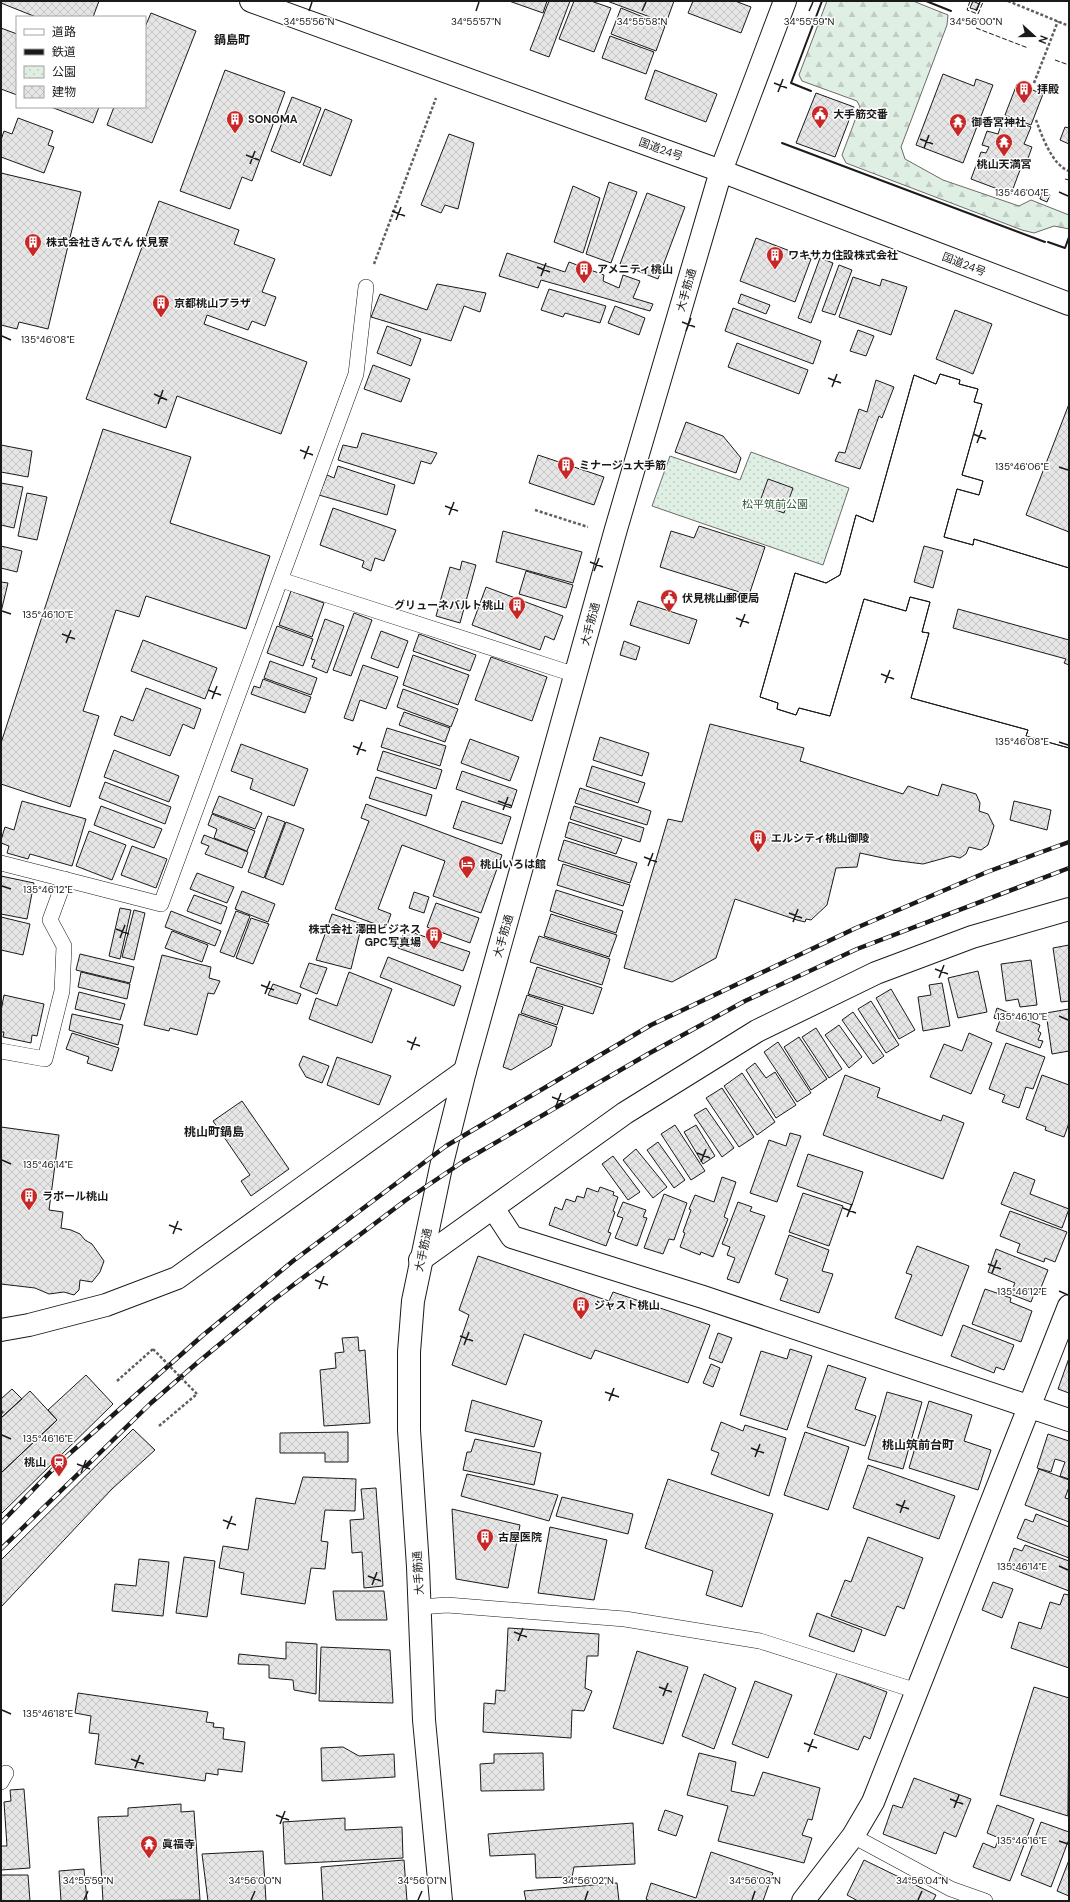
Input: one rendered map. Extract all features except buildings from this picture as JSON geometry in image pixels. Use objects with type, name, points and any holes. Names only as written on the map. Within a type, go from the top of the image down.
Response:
[{"type":"main road","name":"国道24号","points":[[251,1],[721,171],[1069,304]]},
{"type":"main road","name":"大手筋通","points":[[441,1901],[424,1720],[420,1607],[408,1430],[408,1388],[413,1301],[420,1260],[465,1071],[616,529],[721,171],[785,1]]},
{"type":"main road","points":[[420,1260],[625,1113],[757,1030],[876,973],[972,937],[1069,909]]},
{"type":"main road","points":[[1,1330],[29,1325],[106,1305],[177,1278],[465,1071]]},
{"type":"main road","points":[[493,1208],[512,1237],[704,1297],[1069,1420]]},
{"type":"main road","points":[[803,1901],[853,1836],[873,1802],[1069,1306]]},
{"type":"lane","points":[[1,863],[65,878],[161,904],[356,374],[366,287]]},
{"type":"lane","points":[[281,580],[576,675]]},
{"type":"lane","points":[[1,1051],[45,1059],[62,991],[64,946],[50,920],[65,878]]},
{"type":"lane","points":[[420,1607],[447,1605],[625,1619],[745,1639],[760,1642],[917,1691]]},
{"type":"lane","points":[[853,1836],[951,1889],[985,1901]]},
{"type":"path","points":[[1008,1],[1069,26]]},
{"type":"path","points":[[1034,83],[1058,21]]},
{"type":"path","points":[[366,287],[445,72]]},
{"type":"path","points":[[1036,120],[1045,144],[1064,169],[1069,171]]},
{"type":"path","points":[[534,510],[589,527]]},
{"type":"path","points":[[117,1381],[153,1349],[197,1394],[160,1426]]},
{"type":"path","points":[[1,1411],[5,1415]]},
{"type":"green space","points":[[827,1],[913,1],[948,15],[947,25],[901,147],[905,159],[943,180],[1019,206],[1031,200],[1069,215],[1069,229],[1054,226],[1034,233],[1022,230],[846,163],[842,155],[860,107],[857,101],[802,81],[799,75]]},
{"type":"green space","name":"松平筑前公園","points":[[751,452],[849,488],[823,565],[652,506],[670,456],[740,480]]},
{"type":"railway","points":[[1,1523],[59,1463],[202,1336],[293,1261],[446,1146],[651,1025],[856,928],[987,872],[1069,842]]},
{"type":"railway","points":[[1,1549],[151,1403],[197,1363],[272,1301],[406,1200],[464,1161],[648,1054],[745,1001],[857,949],[1069,868]]},
{"type":"fence","points":[[970,1],[967,10],[978,14],[983,2],[981,1]]},
{"type":"fence","points":[[976,28],[1028,48]]},
{"type":"fence","points":[[1055,60],[1069,65]]},
{"type":"fence","points":[[1065,179],[1069,180]]},
{"type":"wall","points":[[811,91],[791,83],[822,1]]},
{"type":"wall","points":[[926,1],[951,11]]},
{"type":"wall","points":[[782,143],[1045,242]]},
{"type":"wall","points":[[1048,242],[1065,248],[1069,237]]},
{"type":"place","name":"拝殿","points":[[1024,104]]},
{"type":"place","name":"大手筋交番","points":[[820,129]]},
{"type":"place","name":"SONOMA","points":[[235,134]]},
{"type":"place","name":"御香宮神社","points":[[958,137]]},
{"type":"place","name":"桃山天満宮","points":[[1004,157]]},
{"type":"place","name":"株式会社きんでん 伏見寮","points":[[33,257]]},
{"type":"place","name":"ワキサカ住設株式会社","points":[[775,270]]},
{"type":"place","name":"アメニティ桃山","points":[[584,284]]},
{"type":"place","name":"京都桃山プラザ","points":[[161,318]]},
{"type":"place","name":"ミナージュ大手筋","points":[[566,480]]},
{"type":"place","name":"伏見桃山郵便局","points":[[669,613]]},
{"type":"place","name":"グリューネバルト桃山","points":[[517,620]]},
{"type":"place","name":"エルシティ桃山御陵","points":[[758,853]]},
{"type":"place","name":"桃山いろは館","points":[[467,879]]},
{"type":"place","name":"株式会社 澤田ビジネス GPC写真場","points":[[434,950]]},
{"type":"place","name":"ラポール桃山","points":[[29,1211]]},
{"type":"place","name":"ジャスト桃山","points":[[581,1320]]},
{"type":"place","name":"桃山","points":[[59,1477]]},
{"type":"place","name":"古屋医院","points":[[485,1552]]},
{"type":"place","name":"眞福寺","points":[[149,1859]]},
{"type":"district","name":"鍋島町","points":[[232,40]]},
{"type":"district","name":"桃山町鍋島","points":[[214,1132]]},
{"type":"district","name":"桃山筑前台町","points":[[918,1445]]}]
